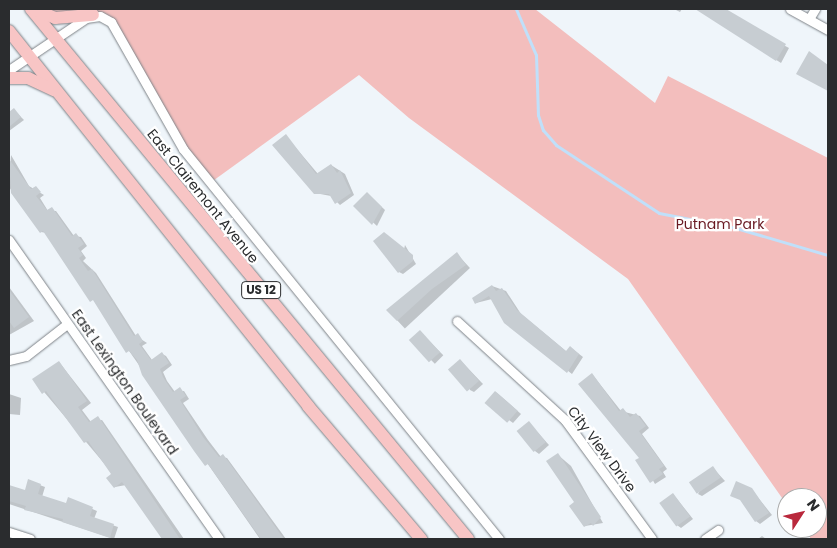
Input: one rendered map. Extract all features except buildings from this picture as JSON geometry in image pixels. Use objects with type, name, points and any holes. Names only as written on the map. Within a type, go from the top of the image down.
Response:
[{"type":"main road","points":[[32,9],[55,18],[93,15]]},
{"type":"main road","name":"East Clairemont Avenue","points":[[32,9],[468,539]]},
{"type":"main road","name":"US 12","points":[[9,31],[308,406],[421,539]]},
{"type":"main road","points":[[9,78],[28,78],[58,92]]},
{"type":"street","points":[[790,9],[828,30]]},
{"type":"street","points":[[809,19],[816,9]]},
{"type":"street","points":[[9,70],[93,15],[116,28],[183,149],[499,539]]},
{"type":"street","name":"East Lexington Boulevard","points":[[9,240],[219,539]]},
{"type":"street","name":"City View Drive","points":[[457,321],[565,420],[652,539]]},
{"type":"street","points":[[9,360],[26,356],[68,324]]},
{"type":"street","points":[[706,539],[718,530]]},
{"type":"street","points":[[9,532],[30,539]]},
{"type":"green space","name":"Putnam Park","points":[[34,9],[535,9],[655,103],[668,76],[828,158],[828,539],[810,538],[827,538],[827,488],[777,488],[777,491],[628,279],[409,118],[359,75],[210,183],[183,149],[111,22]]},
{"type":"waterway","points":[[516,9],[536,55],[538,115],[543,130],[556,145],[659,213],[736,228],[828,255]]}]
